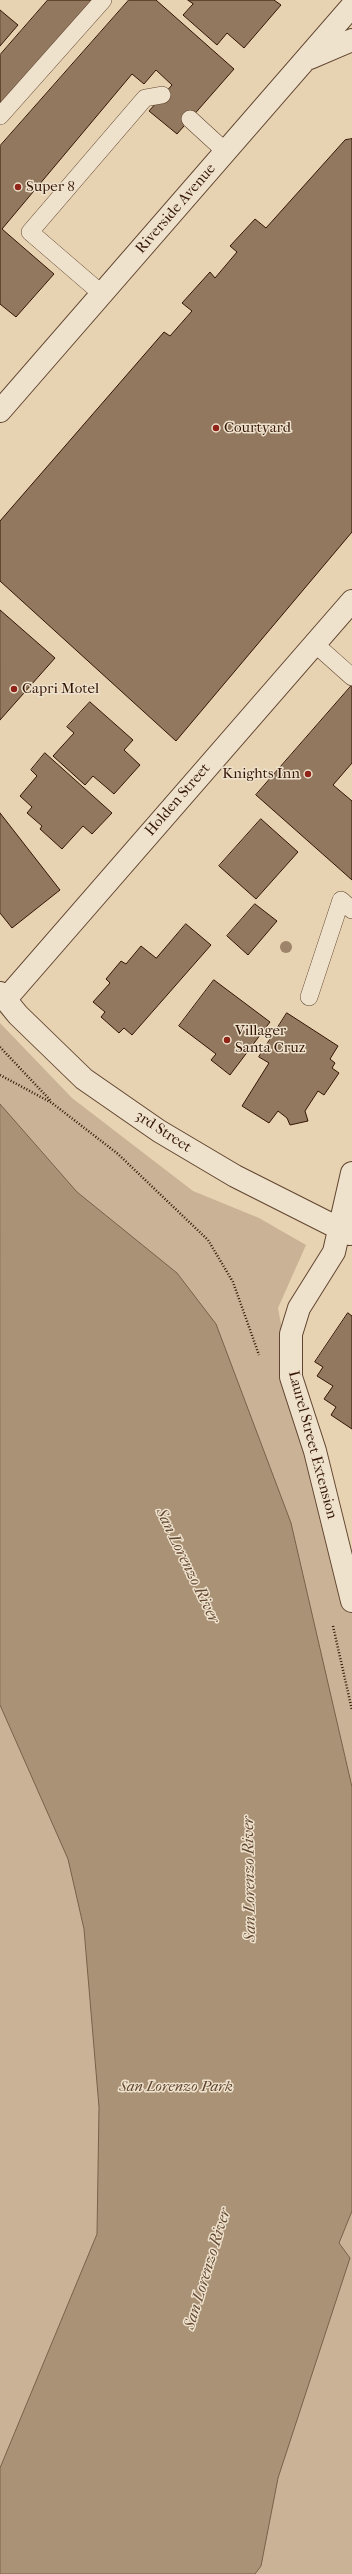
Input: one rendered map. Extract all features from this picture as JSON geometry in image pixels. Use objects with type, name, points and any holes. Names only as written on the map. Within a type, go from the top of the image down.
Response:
[{"type":"street","name":"Riverside Avenue","points":[[0,411],[352,6]]},
{"type":"street","points":[[305,60],[352,40]]},
{"type":"street","name":"Holden Street","points":[[3,996],[352,601]]},
{"type":"street","name":"3rd Street","points":[[3,996],[84,1079],[159,1131],[235,1176],[345,1231]]},
{"type":"street","name":"Laurel Street Extension","points":[[352,1173],[345,1231],[334,1252],[299,1308],[291,1334],[292,1377],[315,1451],[352,1601]]},
{"type":"lane","points":[[0,116],[103,0]]},
{"type":"lane","points":[[102,294],[30,232],[145,98],[162,95]]},
{"type":"lane","points":[[190,119],[226,152]]},
{"type":"lane","points":[[315,644],[352,678]]},
{"type":"lane","points":[[309,997],[341,900],[352,910]]},
{"type":"path","points":[[0,1047],[52,1103]]},
{"type":"path","points":[[0,1075],[52,1103],[118,1154],[208,1240],[233,1282],[260,1360]]},
{"type":"path","points":[[332,1617],[352,1710]]},
{"type":"green space","name":"San Lorenzo Park","points":[[0,1023],[72,1098],[193,1191],[259,1218],[306,1245],[278,1308],[291,1377],[352,1601],[352,2574],[0,2574]]},
{"type":"water","name":"San Lorenzo Park","points":[[0,1104],[77,1192],[177,1273],[216,1324],[291,1523],[352,1787],[352,2211],[339,2243],[350,2258],[278,2478],[261,2566],[255,2574],[0,2574],[0,2468],[97,2234],[99,2107],[84,1929],[68,1859],[0,1705]]},
{"type":"building","points":[[48,0],[92,0],[0,105],[0,55]]},
{"type":"building","name":"Super 8","points":[[129,0],[156,0],[234,69],[177,134],[149,111],[172,85],[156,70],[144,84],[132,74],[2,229],[54,274],[16,317],[0,304],[0,146]]},
{"type":"building","points":[[188,0],[274,0],[281,5],[244,48],[227,33],[217,45],[183,15],[193,4]]},
{"type":"building","points":[[0,10],[18,25],[0,46]]},
{"type":"building","name":"Courtyard","points":[[352,139],[352,532],[176,741],[0,581],[0,521],[164,332],[170,336],[192,311],[182,303],[210,272],[215,278],[237,252],[230,246],[255,219],[266,228],[345,140]]},
{"type":"building","name":"Capri Motel","points":[[0,610],[55,658],[0,720]]},
{"type":"building","name":"Knights Inn","points":[[352,685],[352,763],[333,785],[352,801],[352,880],[256,795]]},
{"type":"building","points":[[90,702],[133,740],[124,750],[140,765],[114,794],[93,776],[85,785],[53,756],[74,733],[67,727]]},
{"type":"building","points":[[45,753],[112,813],[92,834],[83,826],[62,849],[40,829],[42,826],[27,813],[32,807],[20,796],[37,776],[31,770]]},
{"type":"building","points":[[0,813],[60,890],[12,928],[0,913]]},
{"type":"building","points":[[261,819],[298,852],[256,899],[219,866]]},
{"type":"building","points":[[255,904],[277,921],[248,955],[227,936]]},
{"type":"building","points":[[186,924],[211,945],[132,1035],[124,1028],[119,1033],[101,1017],[105,1012],[93,1002],[110,983],[106,979],[121,961],[126,964],[141,946],[156,958]]},
{"type":"building","name":"Villager Santa Cruz","points":[[214,980],[270,1022],[230,1075],[211,1060],[216,1054],[179,1026]]},
{"type":"building","points":[[287,1013],[338,1046],[330,1059],[335,1063],[332,1068],[339,1073],[324,1095],[318,1091],[305,1111],[308,1121],[290,1125],[287,1118],[278,1111],[269,1123],[242,1106],[269,1063],[259,1057]]},
{"type":"building","points":[[348,1313],[352,1316],[352,1429],[331,1415],[336,1407],[324,1399],[333,1386],[317,1376],[323,1367],[315,1362]]},
{"type":"place","name":"Super 8","points":[[18,187]]},
{"type":"place","name":"Courtyard","points":[[216,428]]},
{"type":"place","name":"Capri Motel","points":[[14,689]]},
{"type":"place","name":"Knights Inn","points":[[308,774]]},
{"type":"place","name":"Villager Santa Cruz","points":[[227,1040]]},
{"type":"water label","name":"San Lorenzo River","points":[[187,1566]]},
{"type":"water label","name":"San Lorenzo River","points":[[250,1879]]},
{"type":"water label","name":"San Lorenzo River","points":[[208,2269]]}]
